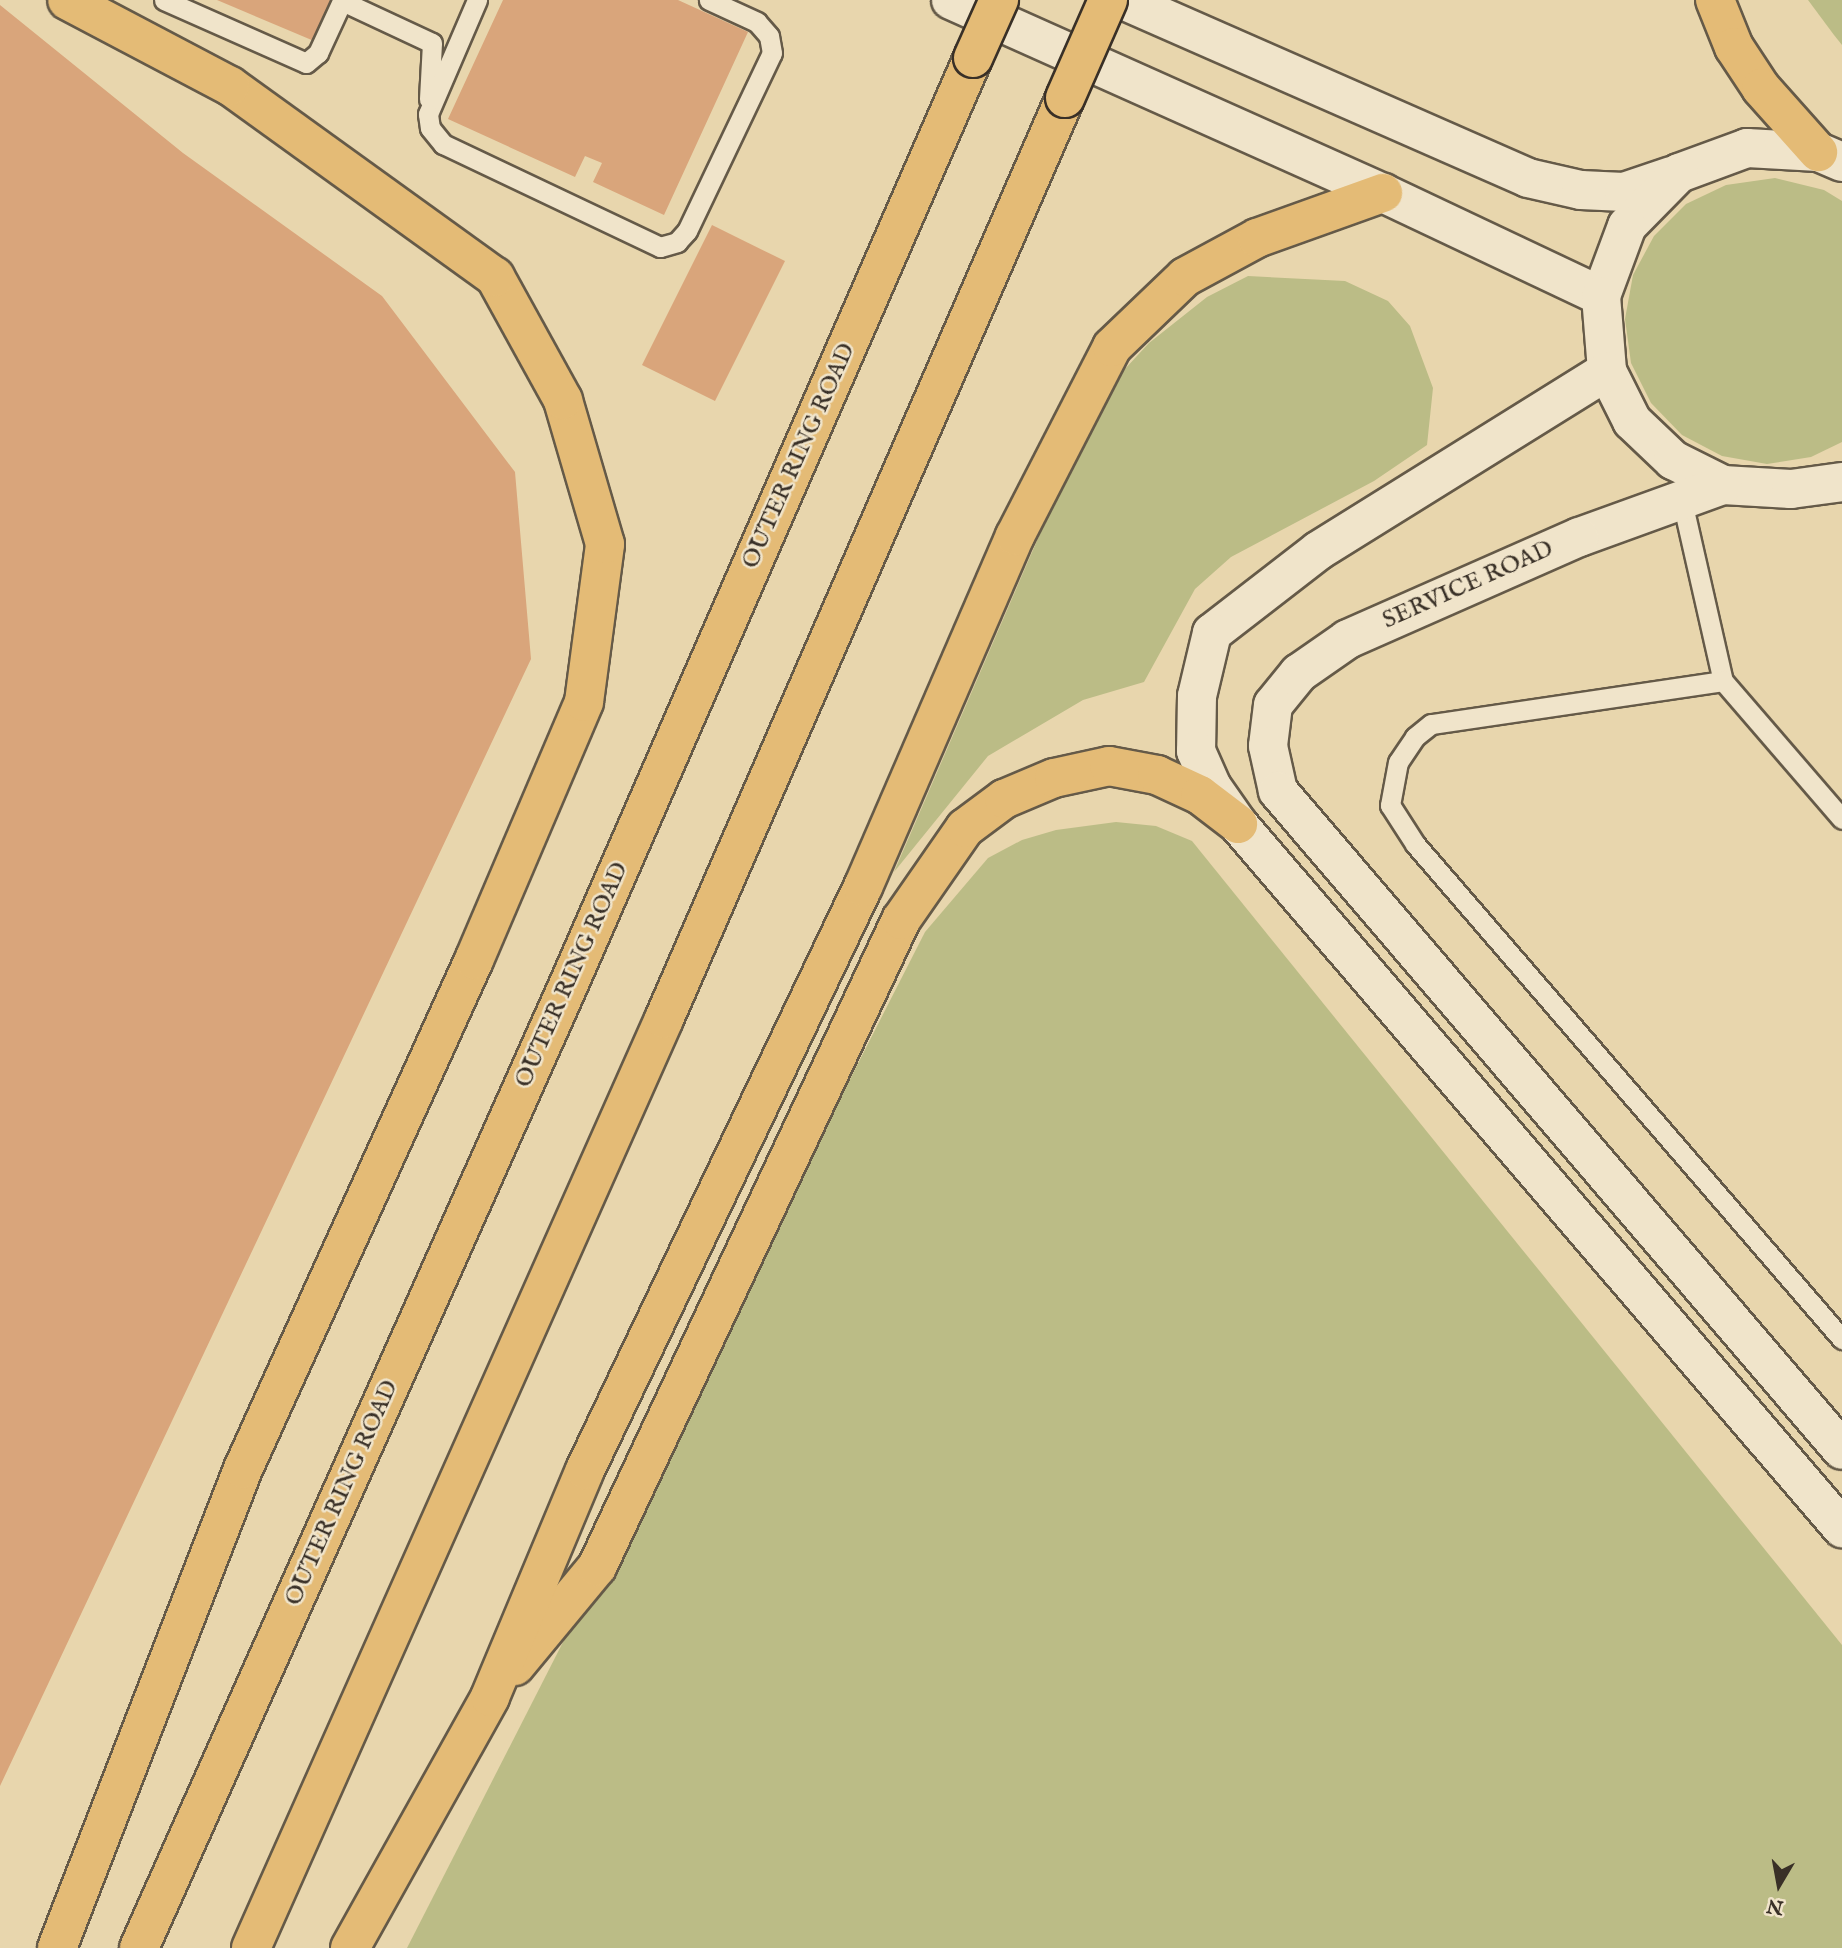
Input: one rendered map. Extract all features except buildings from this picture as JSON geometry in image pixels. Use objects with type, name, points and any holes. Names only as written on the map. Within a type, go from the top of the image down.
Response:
[{"type":"highway","points":[[57,1948],[243,1469],[468,972],[584,702],[605,544],[564,400],[495,276],[230,86],[67,0]]},
{"type":"highway","name":"OUTER RING ROAD","points":[[139,1948],[571,979],[999,0]]},
{"type":"highway","points":[[254,1940],[664,1019],[1108,0]]},
{"type":"highway","points":[[1715,0],[1734,47],[1761,88],[1830,157]]},
{"type":"highway","points":[[350,1948],[490,1697],[585,1470],[863,887],[1015,536],[1112,347],[1185,277],[1257,238],[1383,193]]},
{"type":"highway","points":[[490,1697],[597,1567],[901,920],[965,828],[1004,799],[1054,778],[1109,766],[1157,775],[1200,795],[1238,824]]},
{"type":"main road","points":[[951,0],[1383,193],[1601,296]]},
{"type":"main road","points":[[1123,0],[1528,178],[1581,190],[1624,192],[1747,148],[1830,157]]},
{"type":"main road","points":[[1679,173],[1627,226],[1601,296],[1607,371],[1632,421],[1673,460],[1723,485],[1791,489],[1838,481]]},
{"type":"main road","points":[[1607,371],[1318,551],[1212,633],[1197,696],[1196,751],[1212,787],[1238,824],[1842,1528]]},
{"type":"main road","name":"SERVICE ROAD","points":[[1723,485],[1579,537],[1348,639],[1299,673],[1273,705],[1268,746],[1278,791],[1842,1450]]},
{"type":"lane","points":[[164,0],[306,64],[318,52],[342,0],[432,43],[428,114],[430,128],[443,144],[660,247],[677,242],[687,231],[772,53],[769,36],[757,22],[709,0]]},
{"type":"lane","points":[[428,114],[477,0]]},
{"type":"lane","points":[[1682,502],[1723,681],[1842,819]]},
{"type":"lane","points":[[1723,681],[1431,724],[1415,737],[1398,762],[1390,805],[1415,844],[1842,1339]]},
{"type":"green space","points":[[1808,0],[1842,0],[1842,45],[1834,35]]},
{"type":"green space","points":[[1775,178],[1824,190],[1842,201],[1842,442],[1811,457],[1767,464],[1722,456],[1682,435],[1651,403],[1631,363],[1625,319],[1633,275],[1654,236],[1686,204],[1726,185]]},
{"type":"green space","points":[[1248,276],[1345,281],[1388,301],[1410,326],[1433,388],[1427,445],[1374,481],[1231,557],[1195,589],[1144,682],[1083,700],[988,756],[894,872],[1099,397],[1149,343],[1207,297]]},
{"type":"green space","points":[[1116,822],[1156,826],[1192,841],[1842,1645],[1842,1948],[407,1948],[925,932],[988,858],[1022,840],[1056,830]]}]
